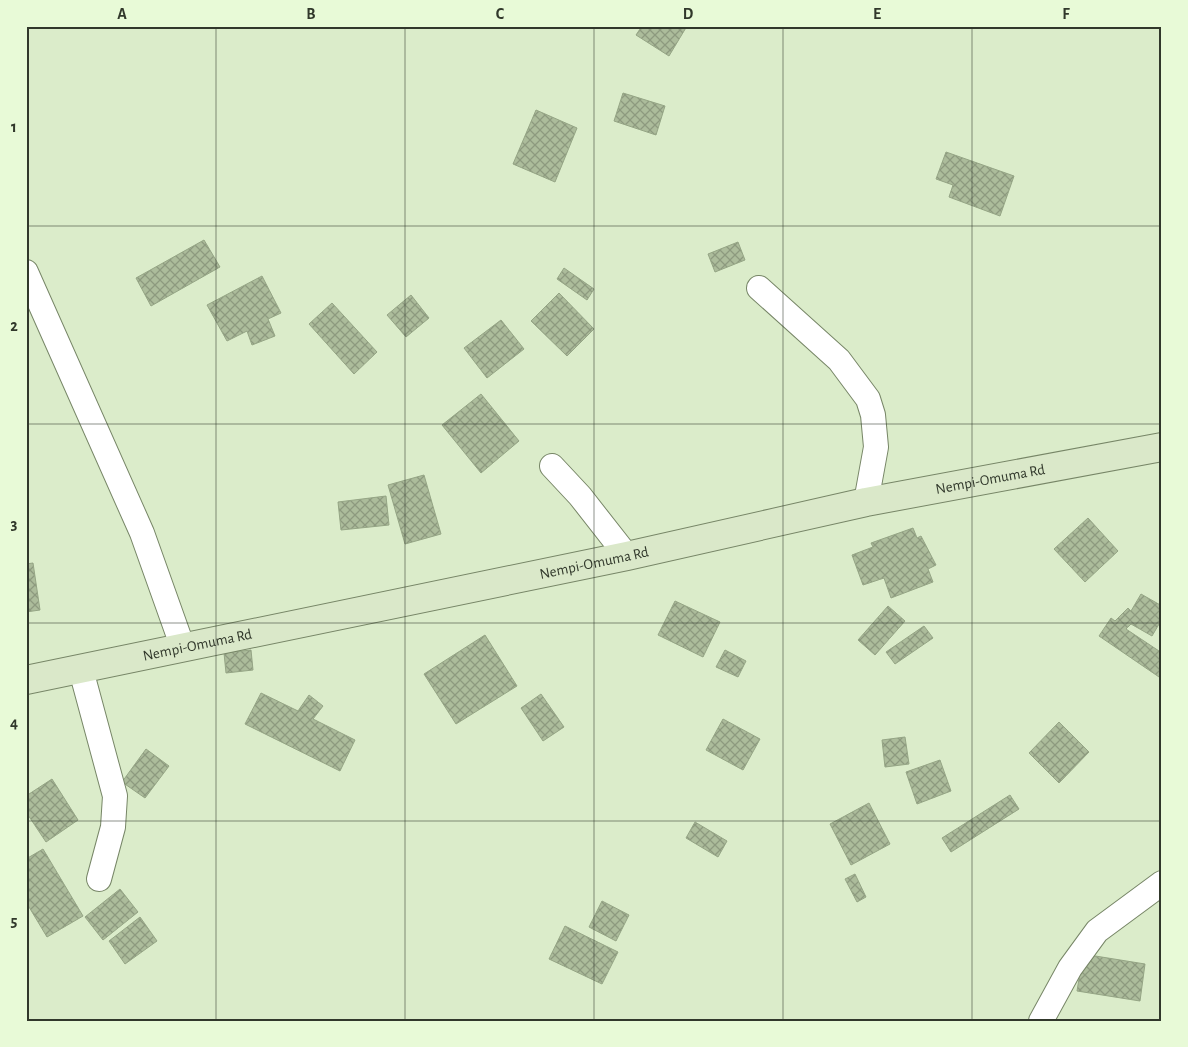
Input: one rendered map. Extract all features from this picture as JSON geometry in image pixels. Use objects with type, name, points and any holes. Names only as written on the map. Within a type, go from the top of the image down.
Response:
[{"type":"street","points":[[26,272],[142,533],[183,648]]},
{"type":"street","points":[[758,288],[839,360],[868,399],[873,415],[876,447],[866,502]]},
{"type":"street","name":"Nempi-Omuma Rd","points":[[26,680],[627,556],[866,502],[1162,447]]},
{"type":"street","points":[[552,466],[580,496],[627,556]]},
{"type":"street","points":[[81,670],[115,796],[113,827],[99,879]]},
{"type":"street","points":[[1041,1021],[1070,968],[1097,931],[1162,883]]},
{"type":"building","points":[[642,26],[687,26],[669,56],[636,35]]},
{"type":"building","points":[[623,93],[665,106],[656,135],[614,121]]},
{"type":"building","points":[[536,110],[577,128],[555,182],[513,164]]},
{"type":"building","points":[[946,152],[1014,176],[1000,216],[949,197],[953,185],[936,179]]},
{"type":"building","points":[[204,240],[220,267],[151,306],[136,278]]},
{"type":"building","points":[[738,242],[745,260],[715,272],[708,254]]},
{"type":"building","points":[[564,268],[594,289],[587,300],[557,279]]},
{"type":"building","points":[[262,276],[281,313],[268,319],[275,336],[252,345],[247,331],[227,341],[207,305]]},
{"type":"building","points":[[559,293],[594,329],[567,356],[531,321]]},
{"type":"building","points":[[411,295],[429,318],[406,337],[387,315]]},
{"type":"building","points":[[332,303],[377,352],[354,374],[309,324]]},
{"type":"building","points":[[501,320],[524,349],[487,378],[464,348]]},
{"type":"building","points":[[481,394],[519,441],[481,473],[442,425]]},
{"type":"building","points":[[424,475],[441,534],[405,544],[388,485]]},
{"type":"building","points":[[386,496],[389,525],[341,530],[338,502]]},
{"type":"building","points":[[1088,518],[1118,551],[1085,582],[1054,549]]},
{"type":"building","points":[[913,528],[917,538],[921,536],[936,565],[928,569],[933,582],[891,598],[884,578],[863,585],[852,555],[873,547],[871,543]]},
{"type":"building","points":[[33,563],[40,610],[26,612],[26,564]]},
{"type":"building","points":[[1141,594],[1162,606],[1162,619],[1152,636],[1131,624],[1126,629],[1162,653],[1162,679],[1099,636],[1111,618],[1115,621],[1128,608],[1131,611]]},
{"type":"building","points":[[675,601],[720,622],[703,657],[658,635]]},
{"type":"building","points":[[888,606],[905,621],[875,655],[858,640]]},
{"type":"building","points":[[924,626],[933,638],[895,664],[886,652]]},
{"type":"building","points":[[485,635],[517,686],[456,724],[424,674]]},
{"type":"building","points":[[251,650],[253,670],[226,673],[224,653]]},
{"type":"building","points":[[725,650],[746,661],[738,677],[716,667]]},
{"type":"building","points":[[261,693],[298,711],[309,695],[323,706],[313,719],[355,740],[340,771],[245,724]]},
{"type":"building","points":[[541,694],[564,727],[543,741],[521,708]]},
{"type":"building","points":[[723,719],[760,739],[743,770],[706,750]]},
{"type":"building","points":[[1059,722],[1089,752],[1059,783],[1029,753]]},
{"type":"building","points":[[905,737],[909,764],[885,767],[882,740]]},
{"type":"building","points":[[146,749],[169,766],[145,798],[122,782]]},
{"type":"building","points":[[940,760],[951,791],[917,804],[906,772]]},
{"type":"building","points":[[52,779],[78,820],[46,842],[26,812],[26,796]]},
{"type":"building","points":[[1010,795],[1019,809],[951,852],[942,838]]},
{"type":"building","points":[[869,803],[890,844],[851,865],[830,824]]},
{"type":"building","points":[[695,822],[727,841],[718,857],[686,838]]},
{"type":"building","points":[[43,849],[83,916],[47,937],[26,902],[26,859]]},
{"type":"building","points":[[855,874],[866,897],[857,902],[845,879]]},
{"type":"building","points":[[120,889],[138,912],[103,940],[85,917]]},
{"type":"building","points":[[602,901],[629,915],[616,941],[589,927]]},
{"type":"building","points":[[140,917],[157,941],[125,964],[109,941]]},
{"type":"building","points":[[565,926],[618,952],[602,984],[549,959]]},
{"type":"building","points":[[1083,954],[1145,964],[1140,1001],[1077,991]]}]
